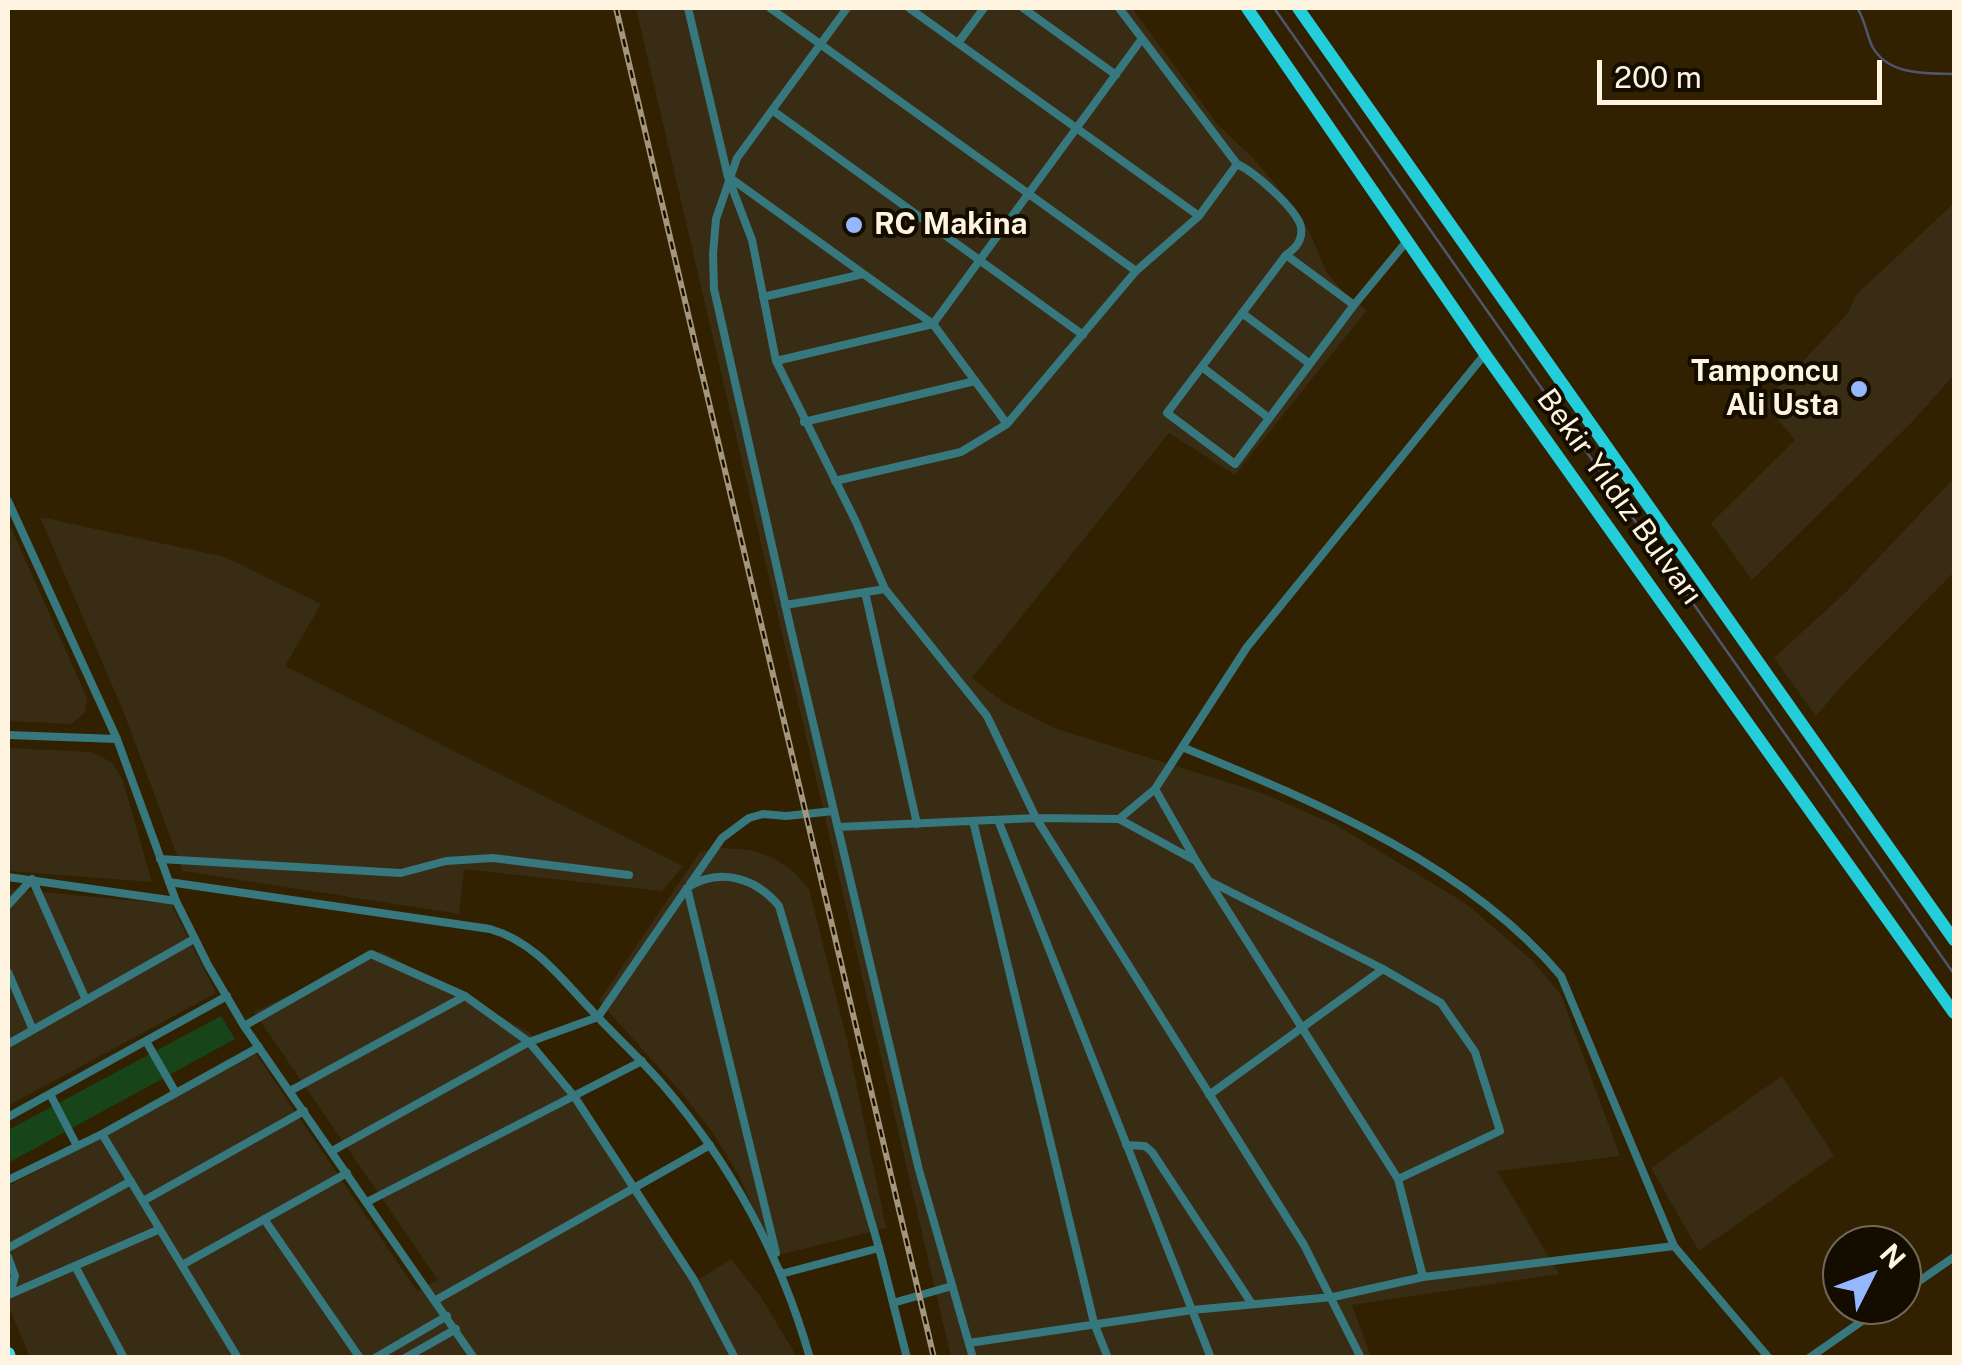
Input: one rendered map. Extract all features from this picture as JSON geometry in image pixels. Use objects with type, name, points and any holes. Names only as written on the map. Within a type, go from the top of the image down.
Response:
[{"type":"main road","name":"Bekir Yıldız Bulvarı","points":[[1247,8],[1485,354],[1954,1012]]},
{"type":"main road","name":"Bekir Yıldız Bulvarı","points":[[1298,8],[1954,940]]},
{"type":"street","points":[[688,8],[728,177],[752,240],[776,361],[885,588],[988,716],[1036,818],[1304,1244],[1360,1358]]},
{"type":"street","points":[[770,8],[1136,271]]},
{"type":"street","points":[[847,8],[737,158],[728,177],[714,236],[714,289],[919,1170],[972,1358]]},
{"type":"street","points":[[909,8],[1199,216]]},
{"type":"street","points":[[958,43],[984,8]]},
{"type":"street","points":[[1022,8],[1116,75]]},
{"type":"street","points":[[1119,8],[1237,164],[1251,170],[1299,221],[1298,242],[1167,413],[1234,464],[1407,241]]},
{"type":"street","points":[[776,361],[933,324],[1141,40]]},
{"type":"street","points":[[772,110],[1083,334]]},
{"type":"street","points":[[835,481],[961,452],[1007,424],[1136,271],[1199,216],[1237,164]]},
{"type":"street","points":[[728,177],[933,324],[1007,424]]},
{"type":"street","points":[[1286,254],[1354,305]]},
{"type":"street","points":[[763,297],[863,274]]},
{"type":"street","points":[[1242,313],[1310,364]]},
{"type":"street","points":[[1119,818],[1154,790],[1247,647],[1485,354]]},
{"type":"street","points":[[1202,367],[1269,418]]},
{"type":"street","points":[[804,422],[975,381]]},
{"type":"street","points":[[8,501],[117,739],[176,901],[194,939],[244,1026],[474,1358]]},
{"type":"street","points":[[785,606],[885,588]]},
{"type":"street","points":[[864,592],[916,824]]},
{"type":"street","points":[[8,735],[117,739]]},
{"type":"street","points":[[1182,747],[1317,803],[1364,829],[1471,894],[1540,952],[1561,976],[1674,1246],[1769,1358]]},
{"type":"street","points":[[1154,790],[1398,1179],[1423,1277]]},
{"type":"street","points":[[332,1152],[529,1042],[598,1018],[722,838],[743,821],[763,814],[834,811]]},
{"type":"street","points":[[838,827],[1119,818],[1196,861]]},
{"type":"street","points":[[998,820],[1210,1358]]},
{"type":"street","points":[[973,821],[1094,1323],[1108,1358]]},
{"type":"street","points":[[160,859],[401,874],[446,861],[492,858],[629,875]]},
{"type":"street","points":[[687,888],[710,877],[736,878],[760,888],[779,906],[879,1248],[906,1358]]},
{"type":"street","points":[[8,878],[32,878],[176,901]]},
{"type":"street","points":[[8,905],[32,878]]},
{"type":"street","points":[[32,878],[86,1000]]},
{"type":"street","points":[[169,882],[500,932],[536,952],[642,1061],[710,1146],[753,1216],[781,1274]]},
{"type":"street","points":[[1210,882],[1383,969],[1441,1003],[1476,1052],[1500,1131],[1398,1179]]},
{"type":"street","points":[[687,888],[781,1274],[810,1358]]},
{"type":"street","points":[[8,1044],[194,939]]},
{"type":"street","points":[[244,1026],[371,954],[465,996],[529,1042],[574,1096],[694,1280],[735,1358]]},
{"type":"street","points":[[1209,1095],[1383,969]]},
{"type":"street","points":[[8,972],[33,1030]]},
{"type":"street","points":[[8,1117],[227,996]]},
{"type":"street","points":[[290,1091],[465,996]]},
{"type":"street","points":[[146,1041],[176,1093]]},
{"type":"street","points":[[8,1180],[102,1134],[259,1047]]},
{"type":"street","points":[[368,1202],[642,1061]]},
{"type":"street","points":[[50,1094],[77,1146]]},
{"type":"street","points":[[143,1201],[304,1111]]},
{"type":"street","points":[[102,1134],[238,1358]]},
{"type":"street","points":[[1126,1145],[1140,1144],[1152,1152],[1252,1304]]},
{"type":"street","points":[[436,1300],[710,1146]]},
{"type":"street","points":[[182,1265],[347,1173]]},
{"type":"street","points":[[8,1248],[131,1181]]},
{"type":"street","points":[[264,1219],[360,1358]]},
{"type":"street","points":[[8,1296],[160,1228]]},
{"type":"street","points":[[968,1343],[1192,1310],[1333,1297],[1423,1277],[1674,1246]]},
{"type":"street","points":[[781,1274],[879,1248]]},
{"type":"street","points":[[8,1256],[16,1281],[8,1296]]},
{"type":"street","points":[[1922,1279],[1954,1257]]},
{"type":"street","points":[[75,1266],[124,1358]]},
{"type":"street","points":[[893,1303],[952,1286]]},
{"type":"street","points":[[374,1358],[447,1316]]},
{"type":"street","points":[[1809,1358],[1856,1325]]},
{"type":"street","points":[[406,1358],[456,1329]]},
{"type":"shaded area","points":[[636,8],[1132,8],[1218,125],[1285,196],[1310,233],[1327,273],[1349,298],[1367,310],[1235,475],[1169,433],[972,678],[1003,702],[1054,728],[1262,793],[1336,825],[1465,903],[1533,961],[1561,995],[1620,1156],[1497,1171],[1559,1274],[1352,1305],[1371,1357],[951,1357]]},
{"type":"shaded area","name":"Tamponcu Ali Usta","points":[[1954,203],[1954,375],[1912,422],[1752,580],[1711,523],[1795,440],[1764,403],[1848,313],[1857,294]]},
{"type":"shaded area","points":[[1954,478],[1954,572],[1816,716],[1774,658],[1846,592]]},
{"type":"shaded area","points":[[40,517],[225,557],[321,604],[285,666],[683,866],[662,891],[464,869],[459,914],[183,871],[124,713]]},
{"type":"shaded area","points":[[8,521],[87,698],[85,712],[71,724],[8,721]]},
{"type":"shaded area","points":[[8,748],[92,752],[113,763],[123,781],[152,882],[8,871]]},
{"type":"shaded area","points":[[721,848],[752,850],[773,858],[793,871],[809,889],[848,1044],[886,1228],[775,1256],[738,1174],[713,1133],[599,1001],[700,852]]},
{"type":"shaded area","points":[[8,889],[171,904],[216,993],[8,1106]]},
{"type":"shaded area","points":[[381,951],[529,1032],[692,1284],[731,1259],[761,1297],[797,1357],[30,1357],[8,1305],[8,1186],[256,1054],[417,1291],[438,1280],[254,1012]]},
{"type":"shaded area","points":[[1782,1076],[1834,1156],[1699,1251],[1651,1168]]},
{"type":"green space","points":[[221,1016],[235,1039],[8,1163],[8,1130]]},
{"type":"waterway","points":[[1274,8],[1954,974]]},
{"type":"waterway","points":[[1857,8],[1872,46],[1888,63],[1909,71],[1954,74]]},
{"type":"railway","points":[[616,8],[934,1358]]},
{"type":"place","name":"RC Makina","points":[[854,225]]},
{"type":"place","name":"Tamponcu Ali Usta","points":[[1859,389]]}]
